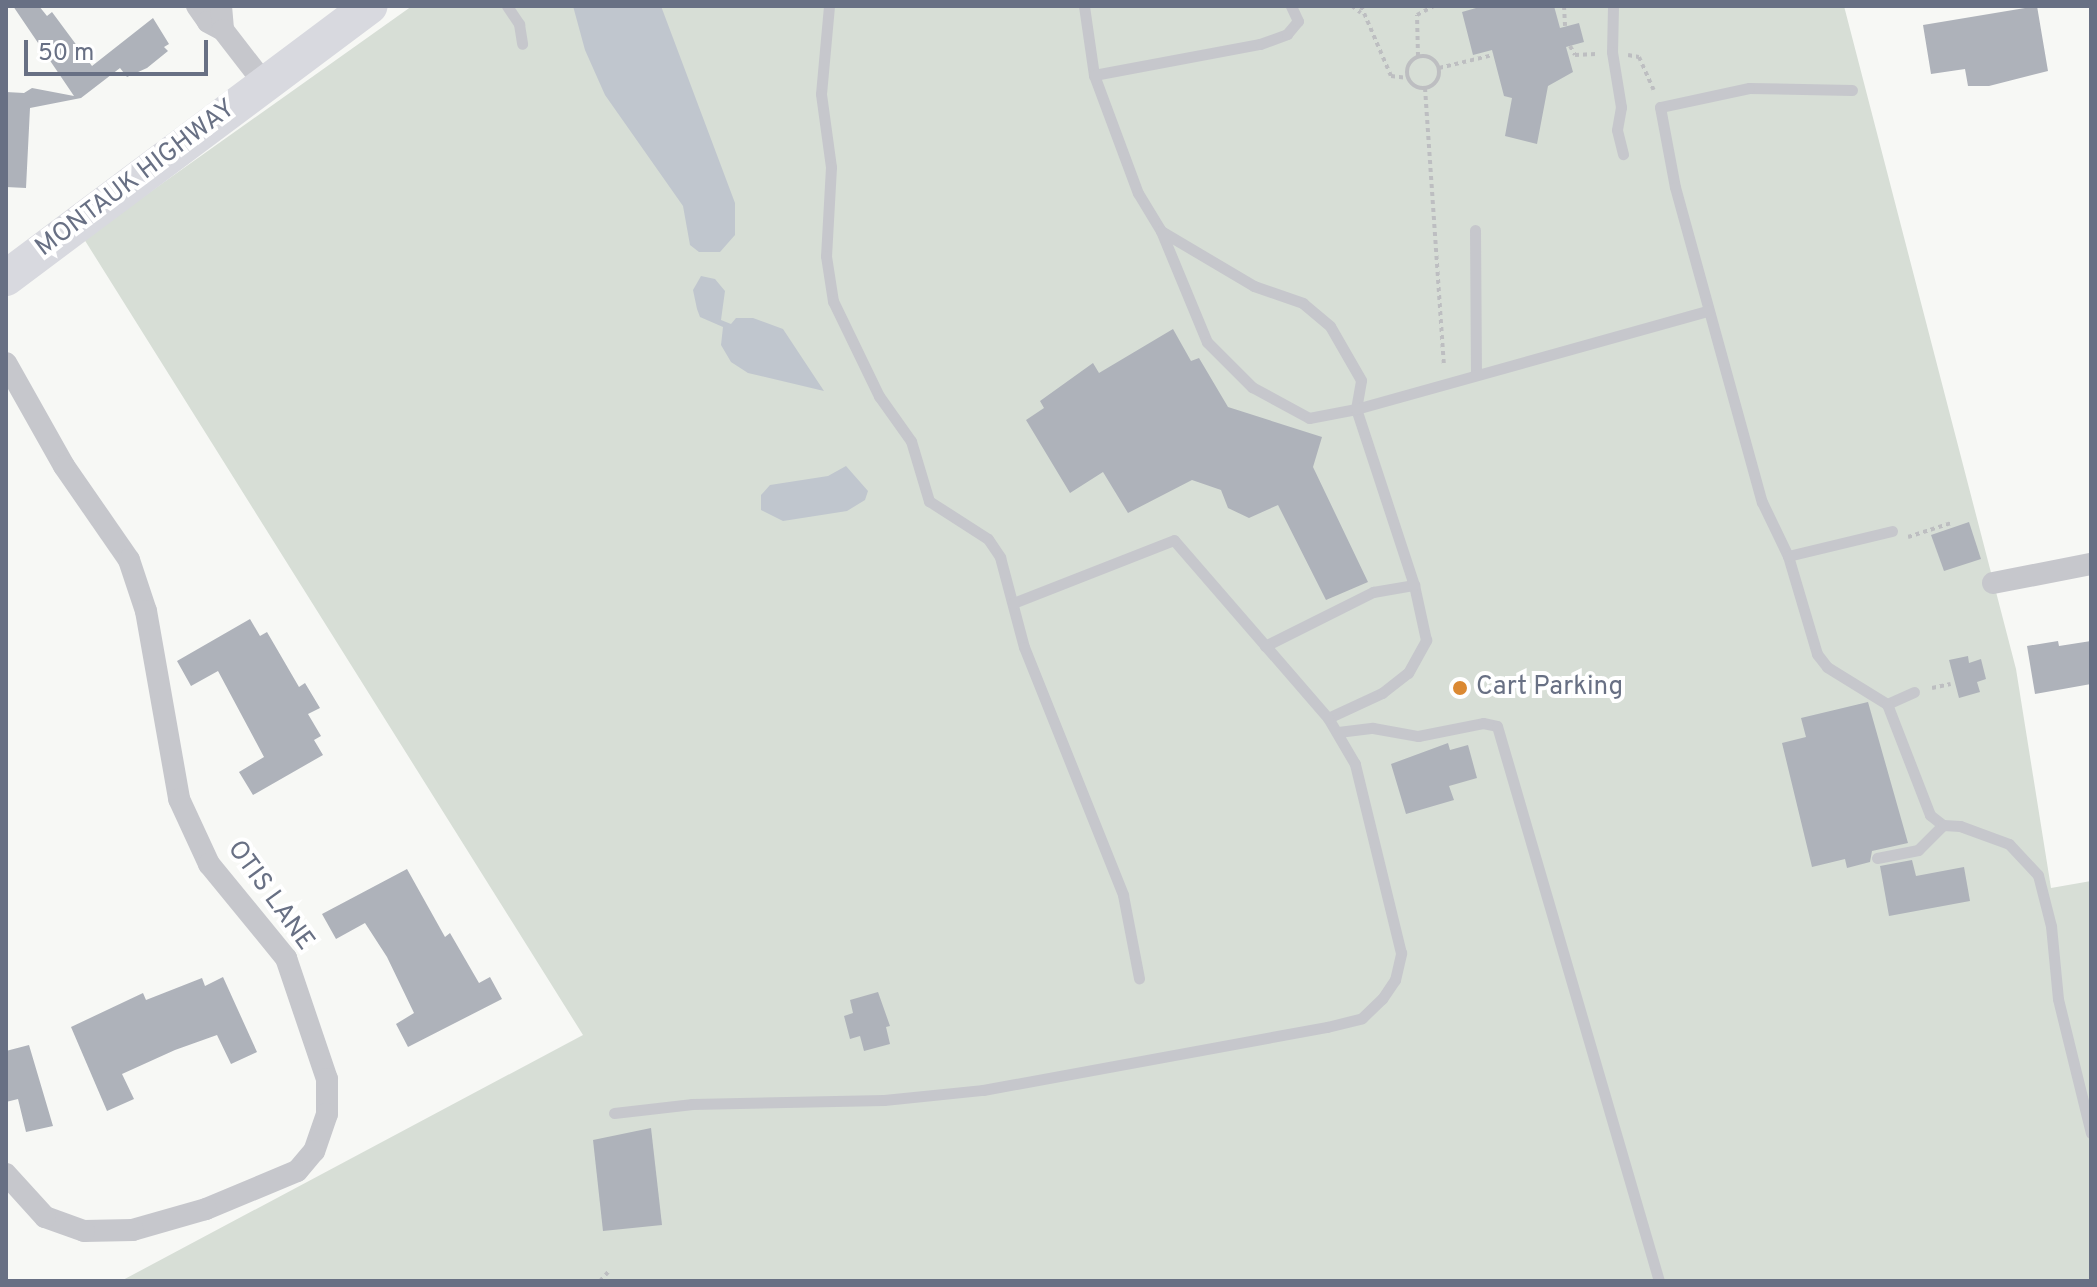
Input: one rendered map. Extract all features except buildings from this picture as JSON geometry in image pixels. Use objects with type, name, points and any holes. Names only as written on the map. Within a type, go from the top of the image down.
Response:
[{"type":"main road","name":"MONTAUK HIGHWAY","points":[[6,278],[265,81],[370,6]]},
{"type":"street","points":[[197,6],[208,22],[223,30],[265,81]]},
{"type":"street","points":[[221,6],[223,30]]},
{"type":"street","name":"OTIS LANE","points":[[6,363],[64,466],[129,560],[146,611],[179,799],[209,864],[286,958],[327,1079],[327,1114],[314,1151],[297,1171],[206,1209],[133,1230],[84,1231],[45,1217],[6,1174]]},
{"type":"street","points":[[1993,583],[2091,564]]},
{"type":"lane","points":[[507,6],[519,24],[522,44]]},
{"type":"lane","points":[[829,6],[821,94],[831,167],[826,256],[833,301],[879,396],[911,441],[929,501],[988,539],[1000,557],[1024,647],[1123,895],[1139,978]]},
{"type":"lane","points":[[1084,6],[1094,75],[1138,193],[1161,231],[1183,293],[1207,342],[1252,387],[1309,418],[1356,409],[1476,372],[1708,311]]},
{"type":"lane","points":[[1094,75],[1260,44],[1287,34],[1298,21],[1291,6]]},
{"type":"lane","points":[[1613,6],[1612,52],[1621,107],[1617,130],[1623,154]]},
{"type":"lane","points":[[1852,90],[1749,88],[1660,107],[1675,187],[1762,502],[1788,556],[1817,654],[1827,667],[1887,704],[1930,815],[1943,825],[2009,844],[2038,875],[2051,926],[2058,999],[2091,1133]]},
{"type":"lane","points":[[1475,230],[1476,372]]},
{"type":"lane","points":[[1161,231],[1254,286],[1303,303],[1330,326],[1361,380],[1356,409],[1414,585],[1426,640],[1408,673],[1382,693],[1328,718]]},
{"type":"lane","points":[[1788,556],[1892,531]]},
{"type":"lane","points":[[614,1113],[692,1104],[884,1100],[983,1090],[1362,1018],[1395,980],[1401,953],[1355,764],[1328,718],[1174,540],[1013,603]]},
{"type":"lane","points":[[1265,646],[1373,592],[1414,585]]},
{"type":"lane","points":[[1887,704],[1914,692]]},
{"type":"lane","points":[[1338,732],[1373,728],[1418,736],[1483,723],[1497,726],[1659,1281]]},
{"type":"lane","points":[[1877,858],[1918,850],[1943,825]]},
{"type":"path","points":[[1352,6],[1363,15]]},
{"type":"path","points":[[1361,6],[1391,76],[1408,78],[1425,88]]},
{"type":"path","points":[[1408,78],[1407,68],[1418,56],[1417,15],[1434,6]]},
{"type":"path","points":[[1564,6],[1565,26]]},
{"type":"path","points":[[1439,68],[1493,55]]},
{"type":"path","points":[[1418,56],[1429,56],[1439,68]]},
{"type":"path","points":[[1425,88],[1435,83],[1439,68]]},
{"type":"path","points":[[1425,88],[1444,381]]},
{"type":"path","points":[[1892,531],[1907,537],[1951,523]]},
{"type":"path","points":[[600,1281],[608,1272]]},
{"type":"shaded area","points":[[412,6],[1844,6],[2016,669],[2051,888],[2091,881],[2091,1281],[121,1281],[583,1035],[84,239]]},
{"type":"shaded area","points":[[573,6],[661,6],[735,203],[735,235],[720,252],[699,252],[690,245],[683,206],[605,95],[585,50]]},
{"type":"shaded area","points":[[701,276],[715,279],[725,291],[721,320],[731,324],[736,318],[753,318],[783,329],[824,391],[748,373],[731,362],[721,345],[723,327],[700,317],[697,309],[693,290]]},
{"type":"shaded area","points":[[846,466],[868,491],[865,500],[847,511],[783,521],[761,510],[761,495],[770,485],[828,476]]},
{"type":"place","name":"Cart Parking","points":[[1460,688]]}]
